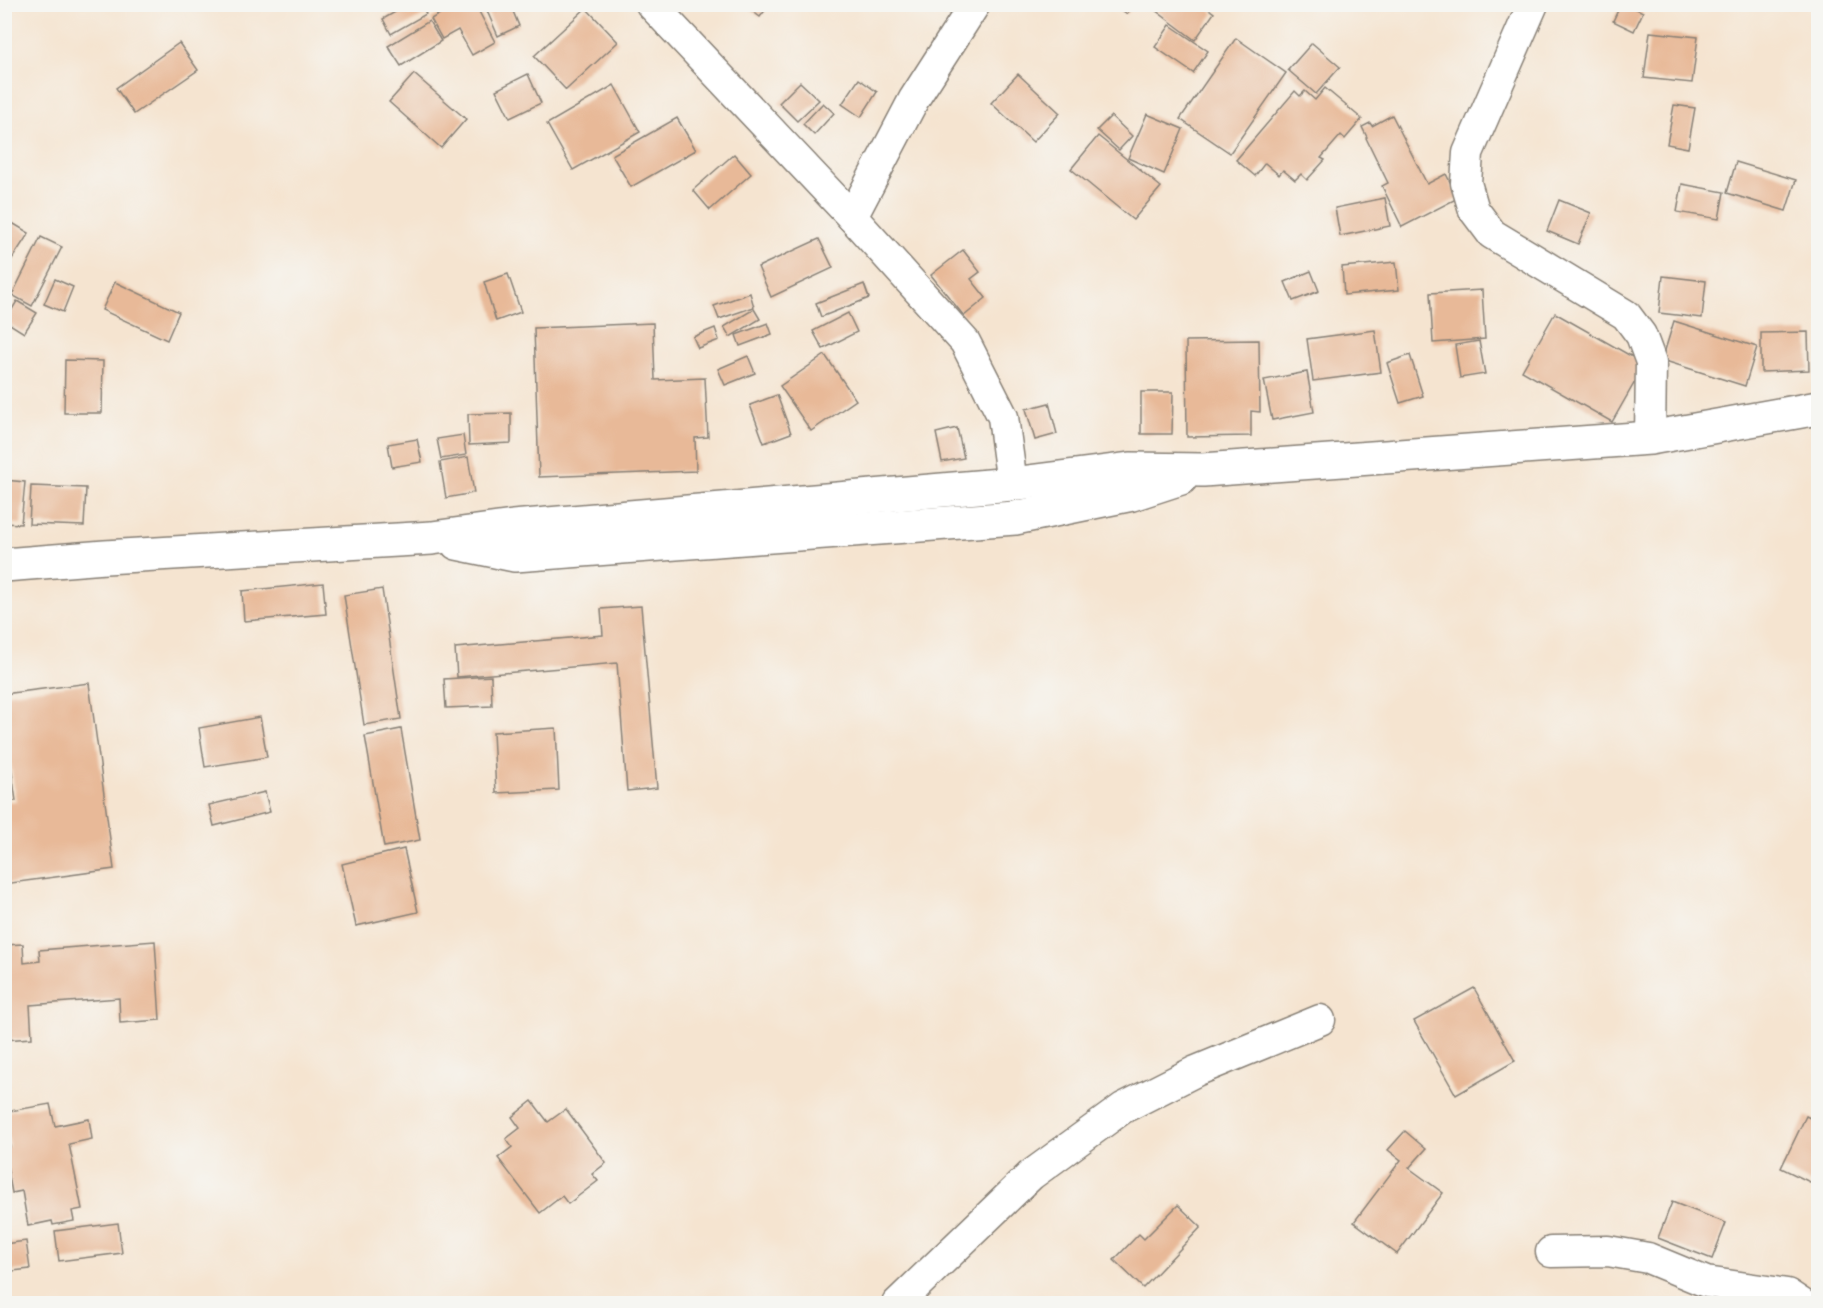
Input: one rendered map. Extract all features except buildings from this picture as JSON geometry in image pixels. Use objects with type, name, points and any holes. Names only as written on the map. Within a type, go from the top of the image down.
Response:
[{"type":"main road","points":[[4,565],[129,555],[432,538],[513,527],[1012,484],[1130,469],[1203,470],[1650,438],[1818,408]]},
{"type":"main road","points":[[432,538],[515,555],[1015,518],[1132,494],[1203,470]]},
{"type":"street","points":[[852,217],[914,99],[975,4]]},
{"type":"street","points":[[1533,4],[1468,153],[1466,183],[1474,210],[1492,234],[1626,315],[1641,335],[1651,362],[1650,438]]},
{"type":"street","points":[[661,9],[965,342],[1003,417],[1012,484]]},
{"type":"street","points":[[897,1304],[1031,1175],[1123,1108],[1196,1071],[1320,1020]]},
{"type":"street","points":[[1551,1252],[1608,1251],[1648,1258],[1706,1282],[1787,1294],[1802,1304]]}]
